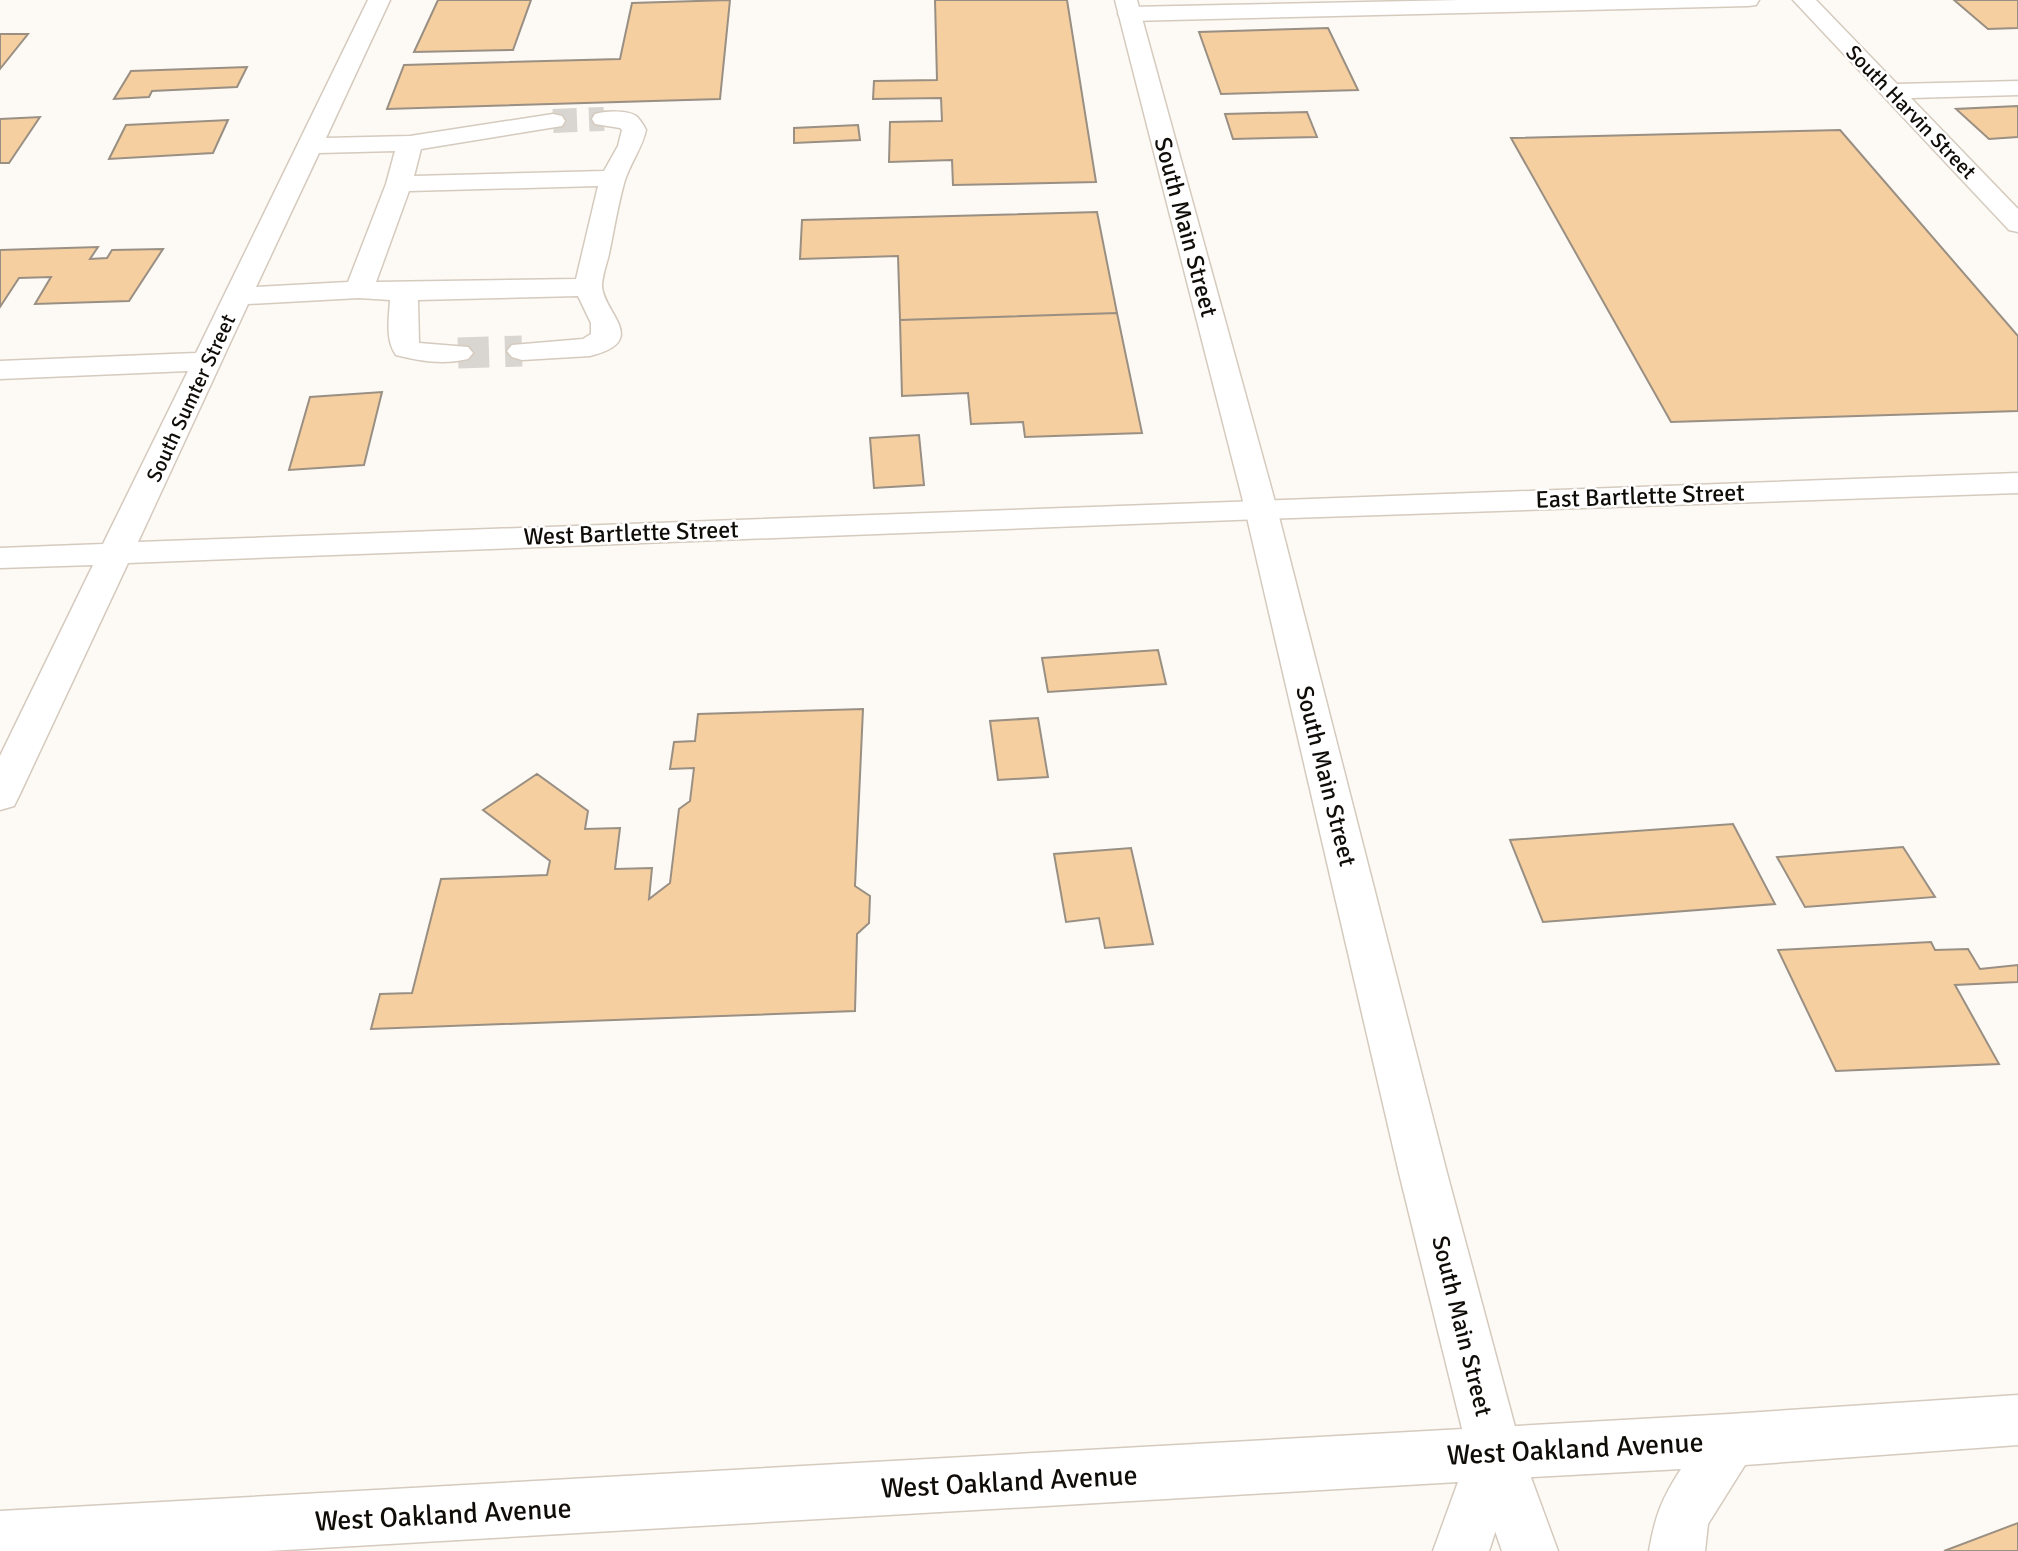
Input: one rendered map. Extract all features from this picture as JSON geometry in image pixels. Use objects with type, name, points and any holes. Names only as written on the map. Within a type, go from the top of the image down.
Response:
[{"type":"street","name":"South Sumter Street","points":[[0,796],[379,0]]},
{"type":"street","points":[[1127,7],[1748,0]]},
{"type":"street","name":"South Harvin Street","points":[[1804,0],[2018,224]]},
{"type":"street","name":"South Main Street","points":[[1127,7],[1261,509],[1494,1453],[1530,1551]]},
{"type":"street","points":[[1892,91],[2018,88]]},
{"type":"street","points":[[522,351],[590,347],[606,337],[605,323],[588,287],[613,178],[630,146],[634,130],[626,121],[604,119]]},
{"type":"street","points":[[310,146],[410,143],[553,121]]},
{"type":"street","points":[[359,290],[399,184],[410,143]]},
{"type":"street","points":[[399,184],[613,178]]},
{"type":"street","points":[[240,296],[359,290],[404,292],[588,287]]},
{"type":"street","points":[[404,292],[403,335],[406,349],[430,354],[458,353]]},
{"type":"street","points":[[0,370],[208,361]]},
{"type":"street","name":"East Bartlette Street","points":[[1261,509],[2018,483]]},
{"type":"street","name":"West Bartlette Street","points":[[0,558],[1261,509]]},
{"type":"street","name":"West Oakland Avenue","points":[[0,1539],[1730,1440],[2018,1420]]},
{"type":"street","points":[[1677,1551],[1682,1516],[1730,1440]]},
{"type":"street","points":[[1461,1551],[1494,1453]]},
{"type":"building","points":[[438,0],[531,0],[513,50],[414,52]]},
{"type":"building","points":[[730,0],[720,99],[387,109],[404,65],[620,59],[632,3]]},
{"type":"building","points":[[935,0],[1067,0],[1096,182],[953,185],[952,160],[889,162],[890,122],[942,121],[941,98],[873,99],[874,81],[937,80]]},
{"type":"building","points":[[1954,0],[2018,0],[2018,28],[1988,29]]},
{"type":"building","points":[[1328,28],[1358,90],[1221,94],[1199,32]]},
{"type":"building","points":[[0,34],[28,34],[0,69]]},
{"type":"building","points":[[247,67],[237,87],[152,91],[149,97],[114,99],[131,71]]},
{"type":"building","points":[[2018,106],[2018,137],[1989,139],[1956,109]]},
{"type":"building","points":[[1307,112],[1317,137],[1233,139],[1225,114]]},
{"type":"building","points":[[40,117],[9,163],[0,163],[0,119]]},
{"type":"building","points":[[228,120],[213,153],[109,159],[126,125]]},
{"type":"building","points":[[858,125],[860,140],[794,143],[794,128]]},
{"type":"building","points":[[1840,130],[2018,336],[2018,411],[1671,422],[1511,138]]},
{"type":"building","points":[[1097,212],[1117,313],[900,320],[898,256],[800,259],[802,220]]},
{"type":"building","points":[[98,247],[90,259],[107,258],[112,250],[163,249],[129,301],[35,304],[51,277],[19,278],[0,307],[0,250]]},
{"type":"building","points":[[1117,313],[1142,433],[1025,437],[1023,422],[971,424],[968,393],[902,396],[900,320]]},
{"type":"building","points":[[382,392],[364,465],[289,470],[310,397]]},
{"type":"building","points":[[919,435],[924,485],[874,488],[870,438]]},
{"type":"building","points":[[1158,650],[1166,684],[1048,692],[1042,658]]},
{"type":"building","points":[[863,709],[855,886],[870,896],[869,923],[857,934],[855,1011],[371,1029],[380,994],[412,993],[441,879],[547,875],[550,861],[483,810],[537,774],[588,811],[585,829],[620,828],[615,869],[652,868],[649,899],[670,883],[679,809],[690,801],[694,768],[670,769],[674,742],[695,741],[698,714]]},
{"type":"building","points":[[1038,718],[1048,777],[998,780],[990,721]]},
{"type":"building","points":[[1733,824],[1775,904],[1543,922],[1510,840]]},
{"type":"building","points":[[1903,847],[1935,897],[1805,907],[1777,857]]},
{"type":"building","points":[[1131,848],[1153,944],[1105,948],[1099,918],[1066,922],[1054,854]]},
{"type":"building","points":[[1931,942],[1935,950],[1968,949],[1980,969],[2018,965],[2018,982],[1955,985],[1999,1064],[1836,1071],[1778,950]]},
{"type":"building","points":[[2018,1523],[2018,1551],[1944,1551]]},
{"type":"tunnel","points":[[553,121],[604,119]]},
{"type":"tunnel","points":[[458,353],[522,351]]}]
